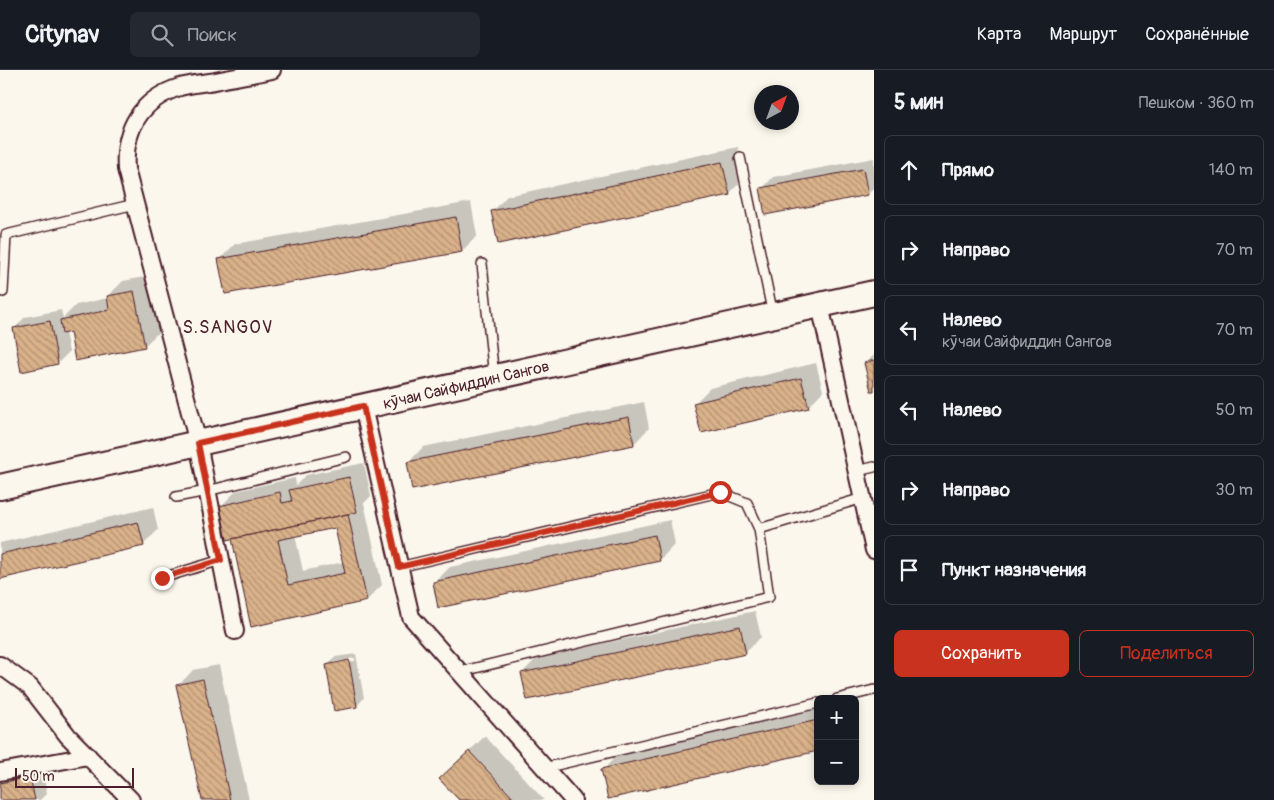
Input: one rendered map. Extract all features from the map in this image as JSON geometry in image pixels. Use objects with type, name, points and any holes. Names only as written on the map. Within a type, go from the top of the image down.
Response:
[{"type":"street","points":[[235,631],[198,443],[126,169],[125,152],[131,126],[144,107],[179,88],[272,70]]},
{"type":"street","name":"кӯчаи Сайфиддин Сангов","points":[[0,487],[874,293]]},
{"type":"street","points":[[820,305],[874,550]]},
{"type":"street","points":[[363,406],[411,617],[573,800]]},
{"type":"street","points":[[0,665],[30,687],[68,736],[135,798]]},
{"type":"street","points":[[0,772],[88,756]]},
{"type":"lane","points":[[740,158],[773,315]]},
{"type":"lane","points":[[3,292],[6,235],[135,204]]},
{"type":"lane","points":[[482,264],[494,378]]},
{"type":"lane","points":[[176,497],[346,458]]},
{"type":"lane","points":[[857,471],[874,467]]},
{"type":"lane","points":[[399,567],[720,492],[747,503],[759,529],[768,597],[460,672]]},
{"type":"lane","points":[[759,529],[863,498]]},
{"type":"lane","points":[[162,578],[221,560]]},
{"type":"lane","points":[[853,695],[874,690]]},
{"type":"lane","points":[[544,768],[814,704]]},
{"type":"building","points":[[722,162],[730,195],[498,244],[491,211]]},
{"type":"building","points":[[863,169],[868,195],[765,215],[760,188]]},
{"type":"building","points":[[456,217],[462,252],[225,294],[218,259]]},
{"type":"building","points":[[134,291],[145,347],[75,361],[70,332],[62,334],[60,320],[109,310],[107,296]]},
{"type":"building","points":[[50,321],[58,364],[21,372],[13,328]]},
{"type":"building","points":[[874,360],[874,391],[871,391],[864,363]]},
{"type":"building","points":[[801,378],[809,408],[701,433],[693,403]]},
{"type":"building","points":[[629,417],[634,445],[412,490],[407,462]]},
{"type":"building","points":[[349,477],[357,512],[227,540],[219,506],[280,492],[282,503],[292,501],[289,490]]},
{"type":"building","points":[[348,514],[367,601],[251,627],[232,539]],"holes":[[[335,528],[345,573],[288,585],[278,540]]]},
{"type":"building","points":[[138,522],[144,546],[0,579],[0,554]]},
{"type":"building","points":[[655,535],[660,561],[438,608],[433,582]]},
{"type":"building","points":[[740,626],[746,654],[527,700],[521,673]]},
{"type":"building","points":[[349,660],[357,707],[334,711],[326,665]]},
{"type":"building","points":[[203,679],[230,800],[202,800],[176,685]]},
{"type":"building","points":[[814,721],[814,752],[608,799],[601,769]]},
{"type":"building","points":[[469,751],[515,800],[459,800],[439,779]]},
{"type":"building","points":[[30,777],[35,800],[0,800],[0,783]]},
{"type":"district","name":"S.SANGOV","points":[[228,327]]},
{"type":"route","points":[[162,578],[221,560],[198,443],[363,406],[399,567],[720,492]]}]
